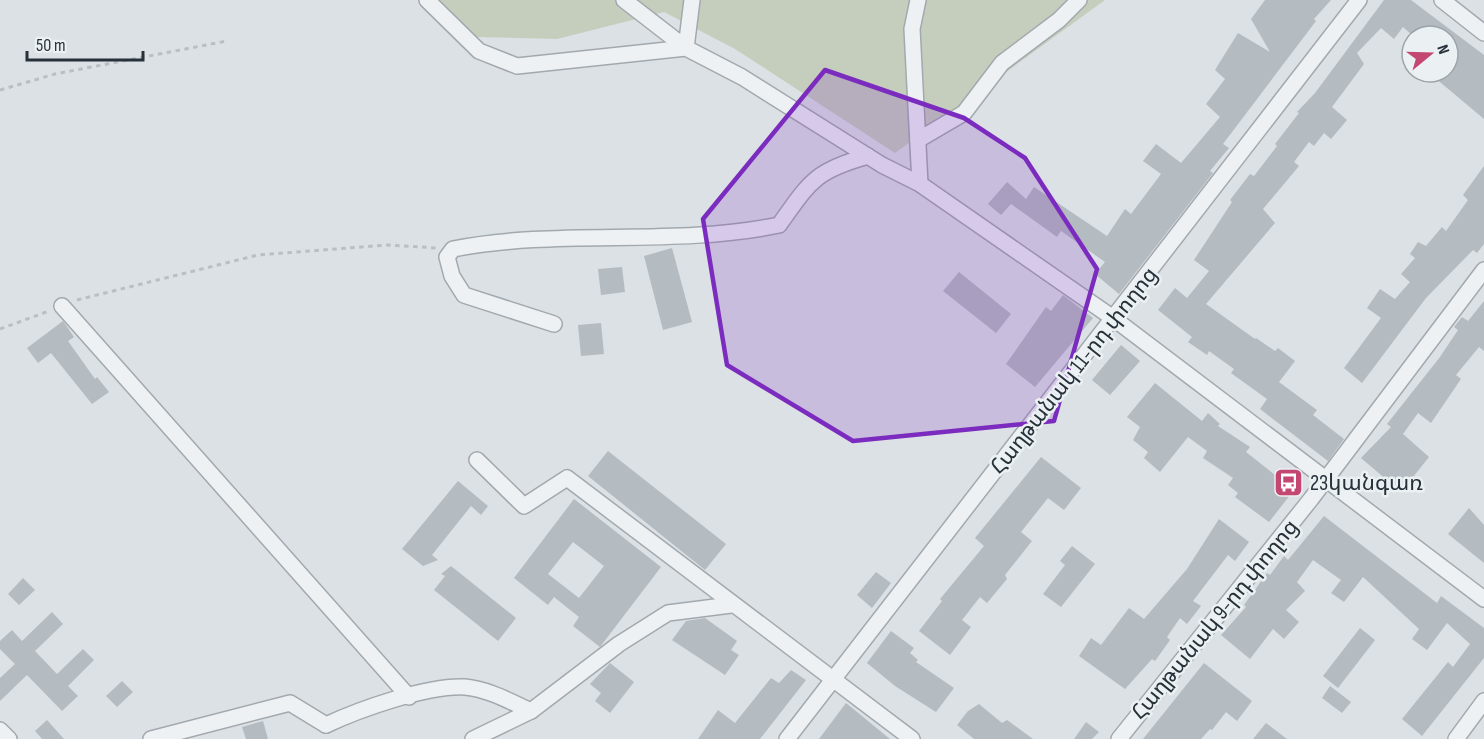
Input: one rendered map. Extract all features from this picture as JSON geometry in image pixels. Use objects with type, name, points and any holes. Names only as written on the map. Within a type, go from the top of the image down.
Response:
[{"type":"street","points":[[427,0],[478,51],[517,66],[686,48]]},
{"type":"street","points":[[624,0],[686,48],[742,78],[868,156],[920,184],[1113,318],[1324,481],[1484,599]]},
{"type":"street","points":[[686,48],[692,0]]},
{"type":"street","points":[[918,0],[912,29],[920,184]]},
{"type":"street","points":[[918,140],[964,113],[1002,63],[1059,20],[1079,0]]},
{"type":"street","name":"Հաղթանակ 11-րդ փողոց","points":[[787,739],[1359,0]]},
{"type":"street","points":[[1442,0],[1484,33]]},
{"type":"street","points":[[554,324],[464,295],[452,276],[447,257],[453,249],[495,241],[735,234],[779,225],[810,183],[833,166],[868,156]]},
{"type":"street","name":"Հաղթանակ 9-րդ փողոց","points":[[1119,739],[1324,481],[1484,270]]},
{"type":"street","points":[[62,306],[409,697]]},
{"type":"street","points":[[477,460],[524,506],[567,478],[731,605],[912,739]]},
{"type":"street","points":[[473,739],[531,711],[619,644],[668,613],[731,605]]},
{"type":"street","points":[[151,739],[290,703],[326,732],[353,712],[447,688],[466,687],[488,693],[531,711]]},
{"type":"street","points":[[1456,739],[1484,701]]},
{"type":"street","points":[[0,730],[9,739]]},
{"type":"path","points":[[0,90],[55,74],[227,41]]},
{"type":"path","points":[[0,329],[62,306],[258,255],[387,245],[453,249]]},
{"type":"highlighted area","points":[[825,70],[964,118],[1025,158],[1097,269],[1054,421],[853,441],[727,365],[703,219]]},
{"type":"green space","points":[[438,0],[1105,0],[895,153],[735,49],[664,12],[557,39],[475,37]]},
{"type":"building","points":[[1265,0],[1331,0],[1314,19],[1316,21],[1223,144],[1229,148],[1210,171],[1213,173],[1119,294],[1095,274],[1105,262],[1061,231],[1057,237],[1011,204],[1001,215],[988,204],[1007,182],[1026,199],[1034,187],[1107,236],[1125,209],[1131,214],[1161,174],[1143,161],[1156,144],[1181,163],[1220,117],[1206,104],[1225,79],[1215,70],[1238,33],[1270,52],[1251,19]]},
{"type":"building","points":[[1384,0],[1411,0],[1443,24],[1400,24],[1400,31],[1394,39],[1381,28],[1357,53],[1364,64],[1332,107],[1347,120],[1331,139],[1324,133],[1314,146],[1309,142],[1294,162],[1299,166],[1263,209],[1275,223],[1206,304],[1255,339],[1275,351],[1278,348],[1295,361],[1279,382],[1317,410],[1313,415],[1344,439],[1328,461],[1260,409],[1267,399],[1231,373],[1234,369],[1209,351],[1207,355],[1188,342],[1192,337],[1158,310],[1175,288],[1187,298],[1209,271],[1194,260],[1232,202],[1230,200],[1250,174],[1254,176],[1277,146],[1275,144],[1299,113],[1297,112],[1315,93]]},
{"type":"building","points":[[1460,37],[1484,55],[1484,119],[1442,84],[1460,84]]},
{"type":"building","points":[[1484,166],[1484,244],[1477,253],[1473,250],[1426,298],[1362,383],[1344,368],[1381,318],[1367,308],[1380,289],[1395,299],[1410,282],[1401,274],[1415,258],[1410,254],[1418,242],[1426,246],[1442,227],[1446,231],[1468,200],[1463,195]]},
{"type":"building","points":[[672,248],[692,322],[663,330],[644,256]]},
{"type":"building","points":[[622,267],[625,292],[601,295],[598,269]]},
{"type":"building","points":[[959,272],[1011,314],[996,333],[943,291]]},
{"type":"building","points":[[1063,295],[1093,318],[1035,387],[1006,364],[1046,307],[1051,311]]},
{"type":"building","points":[[1484,301],[1484,351],[1479,347],[1456,375],[1461,379],[1431,423],[1418,413],[1403,434],[1429,457],[1401,492],[1361,458],[1391,427],[1387,424],[1440,357],[1458,330],[1454,327],[1462,317],[1468,321]]},
{"type":"building","points":[[63,321],[74,337],[68,341],[95,379],[97,377],[109,392],[92,404],[51,353],[38,363],[27,348]]},
{"type":"building","points":[[601,323],[604,354],[581,356],[578,325]]},
{"type":"building","points":[[1121,345],[1140,361],[1110,395],[1092,380]]},
{"type":"building","points":[[1155,383],[1202,421],[1208,413],[1220,424],[1218,426],[1250,447],[1246,452],[1294,490],[1269,522],[1235,497],[1238,493],[1228,485],[1233,478],[1203,458],[1207,451],[1188,437],[1160,472],[1144,458],[1148,452],[1133,440],[1140,427],[1127,417]]},
{"type":"building","points":[[608,451],[726,544],[705,570],[588,476]]},
{"type":"building","points":[[1041,457],[1081,488],[1064,510],[1048,498],[1021,532],[1032,541],[1005,575],[1007,579],[987,603],[980,597],[962,620],[971,627],[950,655],[919,631],[942,601],[940,599],[984,546],[975,538]]},
{"type":"building","points":[[458,481],[488,506],[481,515],[471,506],[432,555],[438,560],[423,566],[402,549]]},
{"type":"building","points":[[574,499],[661,567],[600,647],[573,626],[579,617],[554,597],[548,605],[514,578]],"holes":[[[573,542],[604,566],[579,598],[548,574]]]},
{"type":"building","points":[[1469,508],[1484,525],[1484,563],[1448,534]]},
{"type":"building","points":[[1324,516],[1437,603],[1441,596],[1484,628],[1484,658],[1422,736],[1402,719],[1448,662],[1453,667],[1470,644],[1447,623],[1427,650],[1412,639],[1419,629],[1363,577],[1344,602],[1331,593],[1341,580],[1313,560],[1297,582],[1305,591],[1286,610],[1299,622],[1284,639],[1273,629],[1250,659],[1221,635],[1246,607],[1244,605],[1267,573],[1270,575],[1284,556],[1288,560]]},
{"type":"building","points":[[1219,519],[1249,542],[1235,561],[1228,555],[1193,601],[1201,606],[1187,624],[1180,618],[1167,637],[1170,640],[1155,661],[1152,659],[1125,689],[1079,656],[1091,638],[1101,645],[1129,608],[1144,619],[1187,569]]},
{"type":"building","points":[[1072,546],[1095,564],[1061,607],[1043,594],[1065,565],[1060,561]]},
{"type":"building","points":[[451,566],[516,618],[498,641],[434,590],[445,576],[441,574]]},
{"type":"building","points":[[876,572],[891,583],[872,608],[857,595]]},
{"type":"building","points":[[23,578],[35,590],[19,605],[8,594]]},
{"type":"building","points":[[52,612],[63,624],[35,651],[57,674],[83,649],[94,660],[68,686],[78,696],[62,711],[27,675],[0,701],[0,678],[15,664],[0,649],[0,641],[12,630],[22,641]]},
{"type":"building","points":[[705,618],[737,641],[731,650],[739,655],[725,675],[672,640],[686,621]]},
{"type":"building","points":[[1360,628],[1375,640],[1338,688],[1323,676]]},
{"type":"building","points":[[891,631],[914,648],[910,653],[918,660],[916,662],[954,688],[936,712],[895,686],[867,663]]},
{"type":"building","points":[[610,663],[634,682],[610,713],[595,701],[601,693],[590,684]]},
{"type":"building","points":[[1204,663],[1252,701],[1237,721],[1226,712],[1212,730],[1210,729],[1201,739],[1143,739]]},
{"type":"building","points":[[791,670],[806,680],[760,739],[698,739],[718,710],[735,723],[771,678],[779,683]]},
{"type":"building","points":[[122,681],[133,692],[117,707],[106,696]]},
{"type":"building","points":[[1330,686],[1351,702],[1342,713],[1322,698]]},
{"type":"building","points":[[846,703],[890,739],[819,739]]},
{"type":"building","points":[[979,704],[1002,723],[1007,720],[1033,739],[974,739],[957,725],[968,711]]},
{"type":"building","points":[[47,720],[64,739],[42,739],[35,731]]},
{"type":"building","points":[[263,721],[268,739],[246,739],[242,727]]},
{"type":"building","points":[[1086,722],[1099,732],[1092,739],[1074,739]]},
{"type":"building","points":[[1266,723],[1287,739],[1253,739]]},
{"type":"place","name":"23կանգառ","points":[[1289,482]]}]
